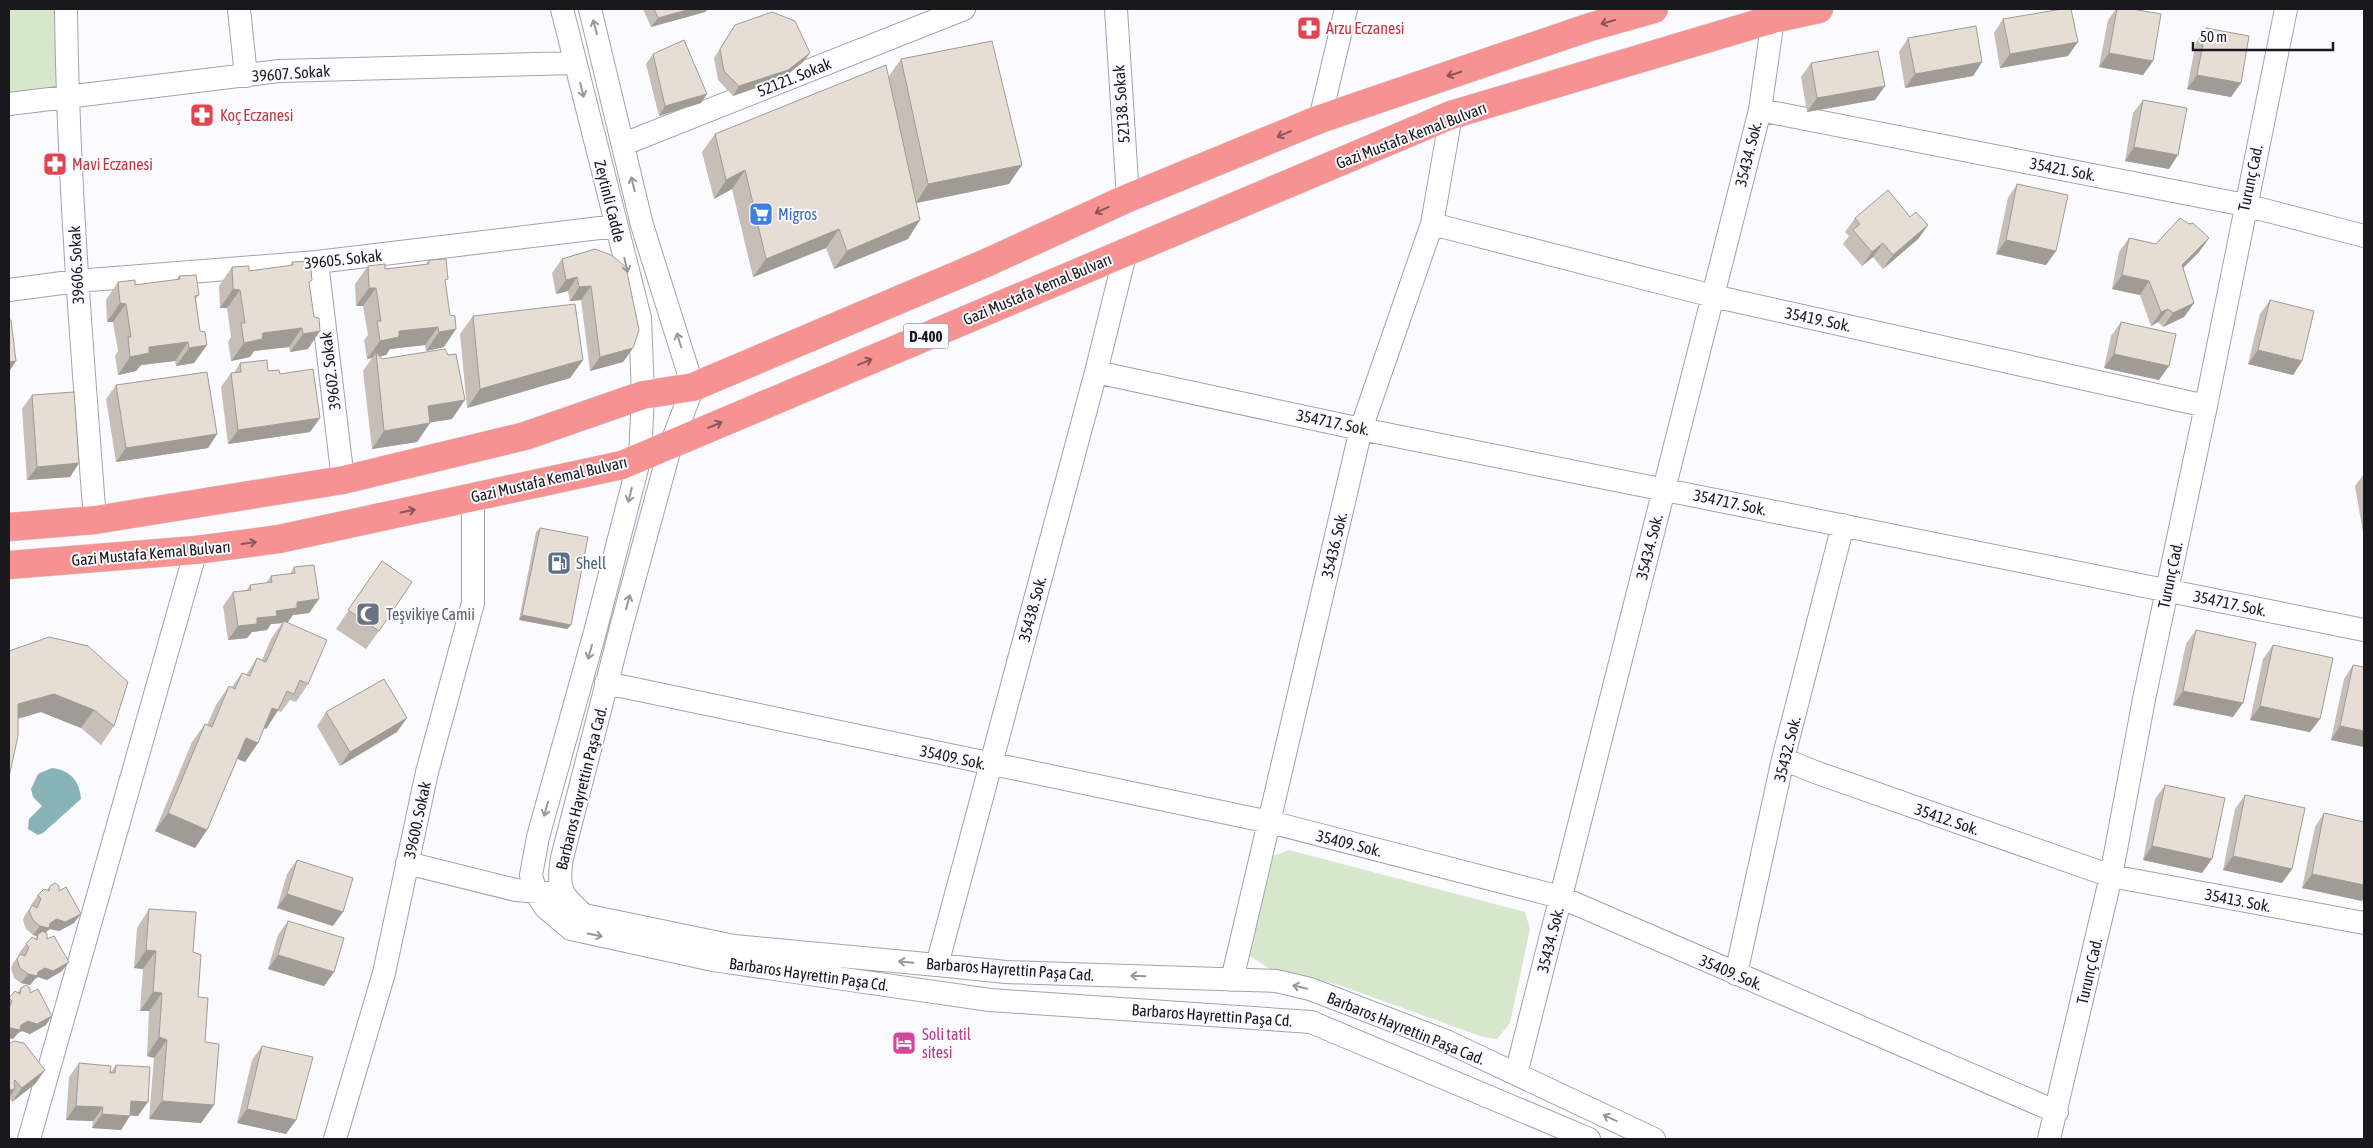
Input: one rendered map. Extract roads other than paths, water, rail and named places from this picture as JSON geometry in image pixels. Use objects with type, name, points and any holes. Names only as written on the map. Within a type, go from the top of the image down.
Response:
[{"type":"highway","name":"D-400","points":[[9,527],[96,520],[343,480],[525,436],[643,395],[693,387],[986,263],[1128,198],[1320,119],[1590,27],[1654,9]]},
{"type":"highway","name":"Gazi Mustafa Kemal Bulvarı","points":[[9,565],[196,550],[280,539],[622,465],[1451,115],[1773,19],[1820,9]]},
{"type":"street","name":"39606. Sokak","points":[[66,9],[67,99],[77,281],[96,520]]},
{"type":"street","points":[[239,9],[246,76]]},
{"type":"street","name":"Zeytinli Cadde","points":[[562,9],[640,318],[643,395]]},
{"type":"street","name":"Zeytinli Cadde","points":[[590,9],[642,225],[693,387]]},
{"type":"street","name":"52121. Sokak","points":[[624,144],[964,9]]},
{"type":"street","name":"52138. Sokak","points":[[1116,9],[1128,198]]},
{"type":"street","points":[[1320,119],[1346,9]]},
{"type":"street","name":"Turunç Cad.","points":[[2049,1139],[2057,1112],[2111,876],[2144,699],[2206,406],[2286,9]]},
{"type":"street","name":"35434. Sok.","points":[[1516,1074],[1760,110],[1773,19]]},
{"type":"street","name":"39607. Sokak","points":[[9,104],[67,99],[279,72],[575,63]]},
{"type":"street","name":"35421. Sok.","points":[[1760,110],[2245,205],[2364,236]]},
{"type":"street","name":"35436. Sok.","points":[[1232,980],[1361,429],[1432,224],[1451,115]]},
{"type":"street","name":"35419. Sok.","points":[[1432,224],[1713,296],[2206,406]]},
{"type":"street","name":"39605. Sokak","points":[[9,290],[77,281],[317,262],[616,226]]},
{"type":"street","name":"35438. Sok.","points":[[937,965],[1096,372],[1126,251]]},
{"type":"street","name":"39602. Sokak","points":[[317,262],[343,480]]},
{"type":"street","name":"354717. Sok.","points":[[1096,372],[1361,429],[1664,488],[2364,630]]},
{"type":"street","name":"Barbaros Hayrettin Paşa Cad.","points":[[693,387],[671,444],[606,683],[562,858],[559,876],[561,893],[584,915],[734,946],[1006,972],[1276,981],[1310,989],[1446,1041],[1654,1139]]},
{"type":"street","name":"Barbaros Hayrettin Paşa Cd.","points":[[643,395],[640,458],[595,632],[538,837],[531,875],[536,893],[545,907],[571,929],[713,960],[990,1000],[1311,1022],[1589,1139]]},
{"type":"street","name":"39600. Sokak","points":[[335,1139],[384,973],[427,772],[473,603],[473,497]]},
{"type":"street","name":"35432. Sok.","points":[[1736,974],[1784,759],[1843,525]]},
{"type":"street","points":[[29,1139],[196,550]]},
{"type":"street","name":"35409. Sok.","points":[[606,683],[1270,822],[1560,897],[2057,1112]]},
{"type":"street","name":"35412. Sok.","points":[[1784,759],[1815,772],[2111,876]]},
{"type":"street","points":[[407,863],[536,893],[561,893]]},
{"type":"street","name":"35413. Sok.","points":[[2111,876],[2364,923]]},
{"type":"water","points":[[52,768],[64,771],[73,778],[79,787],[81,799],[43,833],[38,835],[28,829],[29,819],[42,806],[33,797],[31,789],[38,774]]},
{"type":"place","name":"Arzu Eczanesi","points":[[1309,28]]},
{"type":"place","name":"Koç Eczanesi","points":[[202,115]]},
{"type":"place","name":"Mavi Eczanesi","points":[[55,164]]},
{"type":"place","name":"Migros","points":[[761,214]]},
{"type":"place","name":"Shell","points":[[559,563]]},
{"type":"place","name":"Teşvikiye Camii","points":[[368,614]]},
{"type":"place","name":"Soli tatil sitesi","points":[[904,1043]]}]
